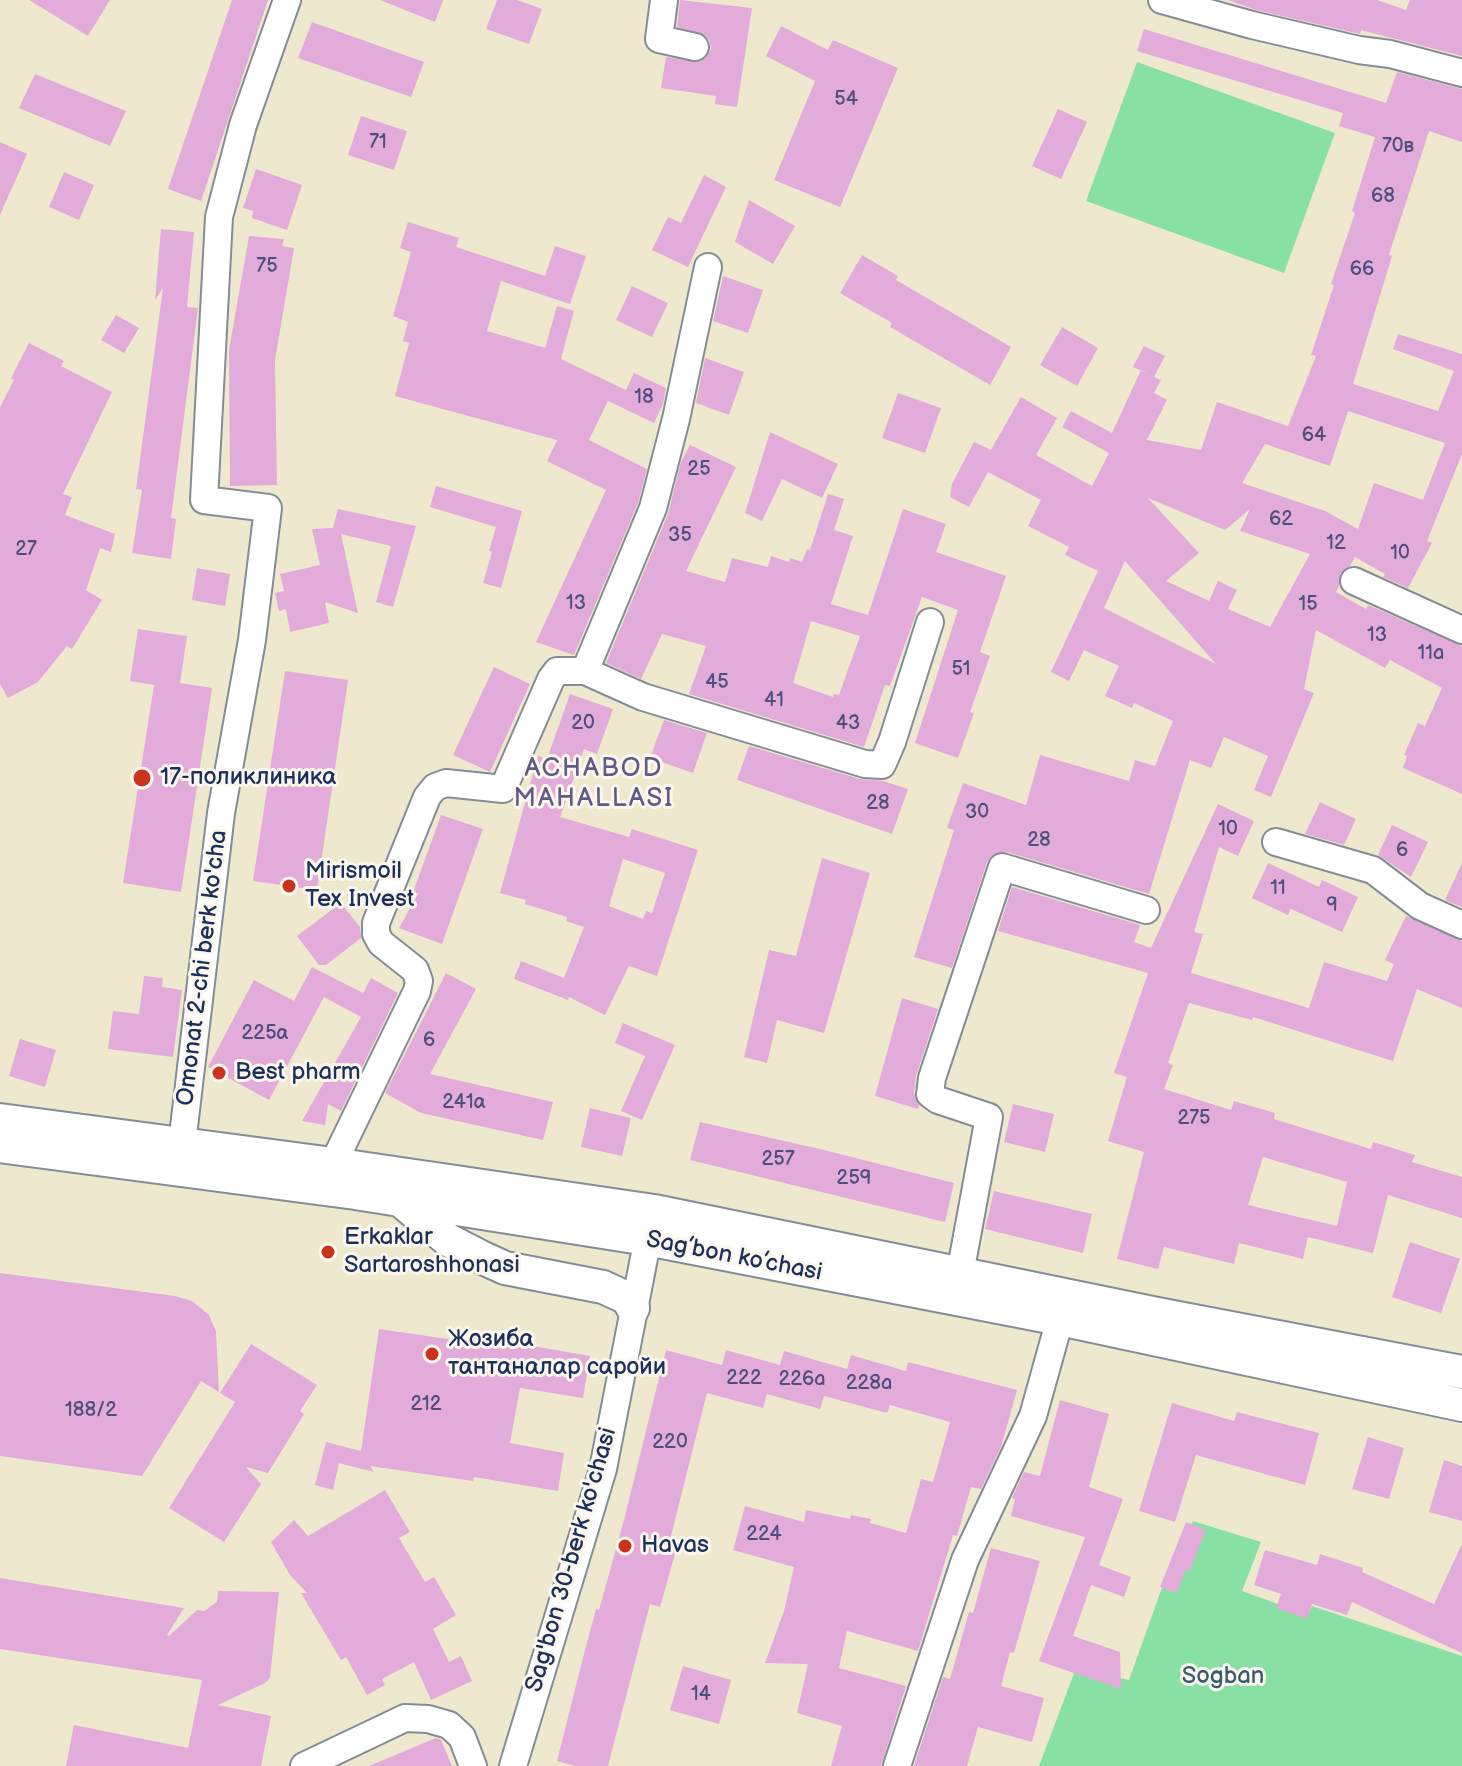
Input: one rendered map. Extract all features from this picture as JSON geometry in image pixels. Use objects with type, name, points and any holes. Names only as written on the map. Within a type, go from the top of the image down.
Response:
[{"type":"main road","name":"Sag’bon ko’chasi","points":[[0,1120],[333,1164],[651,1225],[960,1274],[1462,1372]]},
{"type":"main road","name":"Sag’bon ko’chasi","points":[[0,1146],[400,1200],[651,1225],[1060,1319],[1462,1405]]},
{"type":"main road","points":[[400,1200],[448,1240],[483,1258],[505,1268],[603,1287],[627,1298],[633,1308]]},
{"type":"street","name":"Omonat 2-chi berk ko'cha","points":[[182,1144],[221,813],[252,640],[268,508],[204,500],[219,217],[243,125],[287,0]]},
{"type":"street","points":[[664,0],[659,39],[695,47]]},
{"type":"street","points":[[1162,0],[1252,25],[1359,50],[1390,54],[1462,73]]},
{"type":"street","points":[[585,671],[653,508],[676,419],[708,267]]},
{"type":"street","points":[[1354,581],[1462,630]]},
{"type":"street","points":[[333,1164],[417,991],[419,981],[415,970],[381,943],[376,934],[376,923],[427,797],[435,787],[446,783],[503,789],[557,671],[585,671],[643,697],[865,764],[882,765],[930,622]]},
{"type":"street","points":[[1276,842],[1373,870],[1420,906],[1462,925]]},
{"type":"street","points":[[960,1274],[989,1117],[938,1100],[930,1094],[932,1078],[1002,867],[1146,910]]},
{"type":"street","name":"Sag'bon 30-berk ko'chasi","points":[[513,1766],[603,1469],[651,1225]]},
{"type":"street","points":[[897,1766],[965,1560],[1033,1416],[1060,1319]]},
{"type":"street","points":[[304,1766],[405,1718],[428,1719],[449,1725],[462,1737],[473,1766]]},
{"type":"green space","points":[[1137,62],[1335,133],[1284,273],[1086,201]]},
{"type":"green space","name":"Sogban","points":[[1193,1521],[1261,1542],[1242,1591],[1308,1615],[1312,1606],[1462,1656],[1462,1766],[1039,1766],[1076,1668],[1129,1680],[1169,1568]]},
{"type":"building","points":[[29,0],[110,0],[88,36]]},
{"type":"building","points":[[232,0],[268,0],[201,201],[168,189]]},
{"type":"building","points":[[380,0],[443,0],[435,22]]},
{"type":"building","points":[[497,0],[517,0],[542,9],[529,44],[486,29]]},
{"type":"building","points":[[680,0],[752,8],[737,107],[715,104],[716,96],[661,88],[666,57],[699,62],[711,50],[710,41],[705,35],[677,27]]},
{"type":"building","points":[[1228,0],[1377,0],[1406,10],[1410,0],[1462,0],[1462,56],[1361,30],[1360,34],[1256,10]]},
{"type":"building","points":[[312,22],[424,62],[411,97],[298,58]]},
{"type":"building","points":[[781,26],[828,50],[833,40],[898,68],[840,207],[774,180],[815,81],[766,56]]},
{"type":"building","points":[[1144,29],[1386,103],[1397,72],[1462,89],[1462,142],[1429,131],[1389,255],[1392,256],[1353,384],[1438,411],[1454,371],[1393,349],[1398,334],[1462,354],[1462,454],[1427,541],[1432,543],[1408,588],[1383,577],[1385,574],[1355,557],[1340,574],[1336,592],[1366,609],[1368,605],[1462,646],[1462,794],[1403,768],[1407,756],[1404,755],[1418,723],[1425,726],[1442,688],[1390,660],[1385,668],[1316,630],[1304,689],[1314,693],[1271,797],[1254,790],[1268,756],[1224,737],[1211,768],[1190,760],[1149,894],[1007,852],[992,855],[952,968],[914,957],[954,830],[947,828],[963,783],[1026,805],[1040,755],[1129,781],[1135,760],[1155,766],[1173,721],[1134,703],[1132,708],[1105,696],[1119,666],[1084,650],[1069,681],[1051,672],[1098,571],[1065,555],[1069,547],[1028,526],[1041,500],[988,472],[969,507],[950,497],[952,484],[974,442],[991,450],[1021,397],[1057,418],[1036,455],[1092,486],[1109,453],[1062,427],[1071,411],[1112,433],[1141,371],[1133,367],[1144,346],[1165,356],[1154,377],[1161,380],[1154,393],[1167,400],[1147,440],[1201,450],[1217,402],[1288,426],[1316,356],[1311,355],[1375,137],[1339,126],[1343,113],[1137,51]],"holes":[[[1348,411],[1445,443],[1423,500],[1374,483],[1358,529],[1325,511],[1242,483],[1265,444],[1330,466]],[[1148,498],[1225,530],[1250,509],[1240,531],[1310,554],[1270,627],[1228,609],[1237,590],[1218,581],[1209,601],[1166,581],[1199,553]],[[1125,561],[1216,664],[1104,608]]]},
{"type":"building","points":[[35,74],[126,111],[110,146],[19,108]]},
{"type":"building","points":[[1058,109],[1087,122],[1061,179],[1032,166]]},
{"type":"building","points":[[361,116],[407,131],[394,170],[348,155]]},
{"type":"building","points":[[0,142],[27,154],[0,215]]},
{"type":"building","points":[[256,169],[302,185],[287,230],[252,218],[253,211],[243,208]]},
{"type":"building","points":[[64,172],[94,185],[79,220],[49,207]]},
{"type":"building","points":[[704,175],[726,187],[688,267],[652,250],[668,217],[681,223]]},
{"type":"building","points":[[749,200],[795,226],[773,264],[735,242]]},
{"type":"building","points":[[408,222],[459,238],[456,247],[545,276],[555,246],[586,256],[570,304],[501,281],[487,331],[545,348],[557,306],[574,311],[561,359],[626,390],[634,373],[666,388],[654,423],[608,401],[589,440],[647,469],[638,503],[574,655],[536,642],[606,490],[547,461],[557,440],[395,396],[409,343],[403,341],[408,322],[393,316],[411,252],[400,248]]},
{"type":"building","points":[[161,229],[194,232],[187,307],[198,308],[171,518],[176,519],[171,559],[132,553],[142,490],[136,489],[163,288],[155,300]]},
{"type":"building","points":[[249,236],[284,239],[282,246],[294,248],[275,360],[277,485],[230,486],[229,350]]},
{"type":"building","points":[[862,255],[898,276],[896,280],[1011,347],[990,385],[890,327],[892,323],[840,293]]},
{"type":"building","points":[[723,276],[763,290],[748,333],[713,321]]},
{"type":"building","points":[[632,286],[668,303],[652,337],[616,320]]},
{"type":"building","points":[[116,315],[139,328],[124,353],[101,340]]},
{"type":"building","points":[[1062,327],[1098,348],[1077,386],[1040,365]]},
{"type":"building","points":[[29,343],[64,361],[61,366],[112,392],[63,494],[72,497],[65,515],[115,534],[111,552],[100,548],[86,590],[102,600],[72,649],[67,646],[38,682],[8,698],[0,684],[0,407]]},
{"type":"building","points":[[705,358],[744,372],[729,415],[696,403]]},
{"type":"building","points":[[898,393],[941,408],[925,453],[882,438]]},
{"type":"building","points":[[770,432],[838,464],[822,498],[782,479],[762,521],[745,513]]},
{"type":"building","points":[[690,445],[736,467],[686,571],[725,582],[732,558],[768,567],[771,556],[789,562],[790,558],[802,562],[807,549],[810,550],[828,494],[844,499],[834,530],[853,536],[831,604],[868,615],[903,509],[946,524],[936,552],[1006,576],[980,652],[990,656],[958,758],[915,743],[958,610],[922,597],[890,686],[885,685],[864,747],[689,694],[706,646],[662,634],[641,679],[606,663],[668,514],[681,462]],"holes":[[[811,621],[860,636],[839,695],[834,694],[833,697],[793,683]]]},
{"type":"building","points":[[436,486],[522,511],[501,588],[483,583],[496,527],[430,507]]},
{"type":"building","points":[[338,509],[416,526],[393,607],[376,602],[391,546],[341,534],[358,613],[325,602],[329,623],[290,632],[286,609],[279,611],[275,593],[284,591],[280,574],[320,565],[312,529],[333,528]]},
{"type":"building","points":[[197,568],[230,574],[225,606],[192,600]]},
{"type":"building","points":[[138,629],[187,636],[180,683],[212,688],[181,892],[123,883],[154,685],[130,681]]},
{"type":"building","points":[[494,667],[530,684],[490,772],[453,755]]},
{"type":"building","points":[[285,671],[348,680],[317,890],[253,881]]},
{"type":"building","points":[[570,694],[613,709],[597,754],[584,749],[560,817],[629,837],[632,829],[698,850],[657,976],[629,966],[605,1015],[569,997],[568,1000],[514,979],[521,961],[564,978],[584,927],[566,921],[567,917],[525,904],[526,900],[500,893],[538,756],[547,759]],"holes":[[[623,859],[665,873],[652,913],[646,911],[643,919],[609,906]]]},
{"type":"building","points":[[664,720],[707,733],[693,773],[650,758]]},
{"type":"building","points":[[749,746],[860,779],[883,781],[908,789],[892,834],[737,780]]},
{"type":"building","points":[[1320,802],[1356,819],[1344,845],[1305,834]]},
{"type":"building","points":[[1218,804],[1254,821],[1238,856],[1219,847],[1194,932],[1203,934],[1191,973],[1309,1008],[1324,962],[1387,981],[1394,964],[1385,960],[1406,916],[1462,941],[1462,1008],[1417,989],[1393,1061],[1253,1017],[1252,1020],[1189,1003],[1168,1063],[1173,1065],[1164,1089],[1231,1110],[1234,1101],[1275,1113],[1274,1119],[1371,1149],[1373,1142],[1415,1155],[1412,1162],[1462,1177],[1462,1218],[1388,1195],[1373,1253],[1308,1237],[1303,1259],[1239,1243],[1234,1264],[1164,1247],[1158,1269],[1117,1259],[1144,1152],[1108,1141],[1127,1077],[1114,1073],[1148,973],[998,931],[1012,887],[1140,925],[1134,942],[1151,948]],"holes":[[[1263,1157],[1347,1182],[1337,1226],[1248,1205]]]},
{"type":"building","points":[[441,815],[483,829],[442,944],[399,928],[419,892],[411,898]]},
{"type":"building","points":[[1392,825],[1428,842],[1411,877],[1378,855]]},
{"type":"building","points":[[822,858],[870,873],[824,1033],[777,1020],[767,1063],[744,1057],[769,950],[796,956]]},
{"type":"building","points":[[1268,863],[1319,887],[1322,880],[1358,897],[1342,932],[1291,909],[1288,915],[1252,898]]},
{"type":"building","points":[[1462,863],[1462,907],[1445,900]]},
{"type":"building","points":[[341,903],[360,927],[361,938],[326,965],[319,965],[297,936]]},
{"type":"building","points":[[312,967],[363,993],[371,978],[398,993],[341,1111],[328,1104],[325,1125],[302,1121],[361,1017],[324,997],[269,1100],[208,1067],[254,980],[294,1001]]},
{"type":"building","points":[[446,973],[476,989],[430,1074],[553,1102],[543,1140],[421,1113],[385,1093]]},
{"type":"building","points":[[144,976],[163,978],[162,987],[182,990],[173,1057],[108,1049],[113,1011],[139,1014]]},
{"type":"building","points":[[902,998],[938,1009],[916,1076],[914,1093],[918,1109],[875,1096]]},
{"type":"building","points":[[623,1023],[675,1045],[642,1120],[621,1111],[645,1056],[615,1043]]},
{"type":"building","points":[[20,1039],[56,1050],[45,1087],[9,1076]]},
{"type":"building","points":[[1013,1104],[1054,1114],[1045,1152],[1004,1142]]},
{"type":"building","points":[[590,1108],[631,1118],[622,1156],[581,1147]]},
{"type":"building","points":[[700,1122],[954,1183],[945,1222],[690,1160]]},
{"type":"building","points":[[994,1191],[1092,1214],[1083,1253],[985,1229]]},
{"type":"building","points":[[1410,1242],[1460,1259],[1441,1313],[1392,1297]]},
{"type":"building","points":[[0,1273],[175,1296],[192,1301],[209,1315],[216,1331],[219,1392],[201,1381],[142,1476],[0,1456]]},
{"type":"building","points":[[379,1329],[503,1347],[504,1341],[590,1356],[583,1398],[520,1388],[510,1443],[564,1453],[558,1491],[474,1477],[473,1481],[370,1466],[374,1472],[339,1463],[333,1490],[315,1485],[326,1442],[361,1451]]},
{"type":"building","points":[[251,1344],[317,1385],[300,1411],[304,1414],[268,1473],[246,1467],[261,1484],[224,1542],[169,1508],[235,1402],[220,1393]]},
{"type":"building","points":[[666,1350],[722,1365],[726,1350],[780,1365],[784,1351],[847,1369],[851,1355],[906,1371],[908,1362],[1017,1390],[1001,1447],[981,1489],[971,1487],[918,1651],[847,1631],[839,1668],[906,1686],[881,1766],[831,1766],[842,1726],[797,1713],[808,1664],[765,1663],[784,1611],[794,1567],[733,1550],[745,1506],[804,1522],[806,1510],[850,1519],[851,1515],[871,1519],[870,1523],[906,1533],[921,1479],[933,1482],[950,1422],[890,1405],[887,1413],[824,1396],[820,1409],[767,1394],[763,1408],[707,1393],[669,1544],[677,1547],[660,1607],[650,1604],[608,1766],[575,1766],[557,1761],[596,1609],[599,1610],[624,1520]]},
{"type":"building","points":[[1060,1400],[1109,1414],[1089,1487],[1123,1499],[1099,1565],[1131,1577],[1124,1597],[1091,1585],[1073,1636],[1120,1652],[1121,1689],[1039,1661],[1085,1537],[1011,1516],[1015,1499],[1012,1498],[1024,1472],[1040,1476]]},
{"type":"building","points":[[1172,1403],[1234,1421],[1237,1412],[1319,1433],[1305,1485],[1196,1455],[1175,1522],[1139,1511]]},
{"type":"building","points":[[1368,1437],[1404,1448],[1389,1499],[1352,1489]]},
{"type":"building","points":[[1444,1460],[1462,1466],[1462,1521],[1429,1512]]},
{"type":"building","points":[[385,1490],[410,1532],[399,1538],[425,1582],[434,1577],[456,1615],[433,1629],[449,1662],[461,1656],[472,1681],[431,1700],[414,1662],[382,1679],[385,1685],[367,1695],[346,1657],[341,1660],[301,1593],[307,1593],[290,1575],[271,1542],[294,1520],[308,1536]]},
{"type":"building","points":[[1186,1522],[1206,1530],[1177,1593],[1160,1587]]},
{"type":"building","points":[[1462,1544],[1462,1653],[1352,1602],[1347,1615],[1312,1604],[1307,1619],[1276,1608],[1281,1594],[1254,1585],[1265,1550],[1317,1565],[1320,1554],[1363,1568],[1362,1572],[1434,1604]]},
{"type":"building","points":[[991,1548],[1040,1561],[1014,1653],[1010,1652],[1001,1686],[1044,1698],[1032,1742],[978,1727],[967,1766],[914,1766],[943,1677],[950,1679]]},
{"type":"building","points":[[0,1578],[184,1608],[169,1636],[197,1610],[204,1611],[217,1602],[218,1591],[279,1592],[270,1678],[218,1705],[271,1716],[261,1766],[66,1766],[74,1725],[188,1748],[202,1680],[0,1649]]},
{"type":"building","points":[[683,1666],[731,1680],[719,1724],[670,1710]]},
{"type":"building","points":[[436,1738],[441,1740],[452,1766],[369,1766]]},
{"type":"place","name":"17-поликлиника","points":[[142,778]]},
{"type":"place","name":"Mirismoil Tex Invest","points":[[289,886]]},
{"type":"place","name":"Best pharm","points":[[219,1073]]},
{"type":"place","name":"Erkaklar Sartaroshhonasi","points":[[328,1252]]},
{"type":"place","name":"Жозиба тантаналар саройи","points":[[432,1354]]},
{"type":"place","name":"Havas","points":[[625,1546]]},
{"type":"district","name":"ACHABOD MAHALLASI","points":[[594,784]]}]
